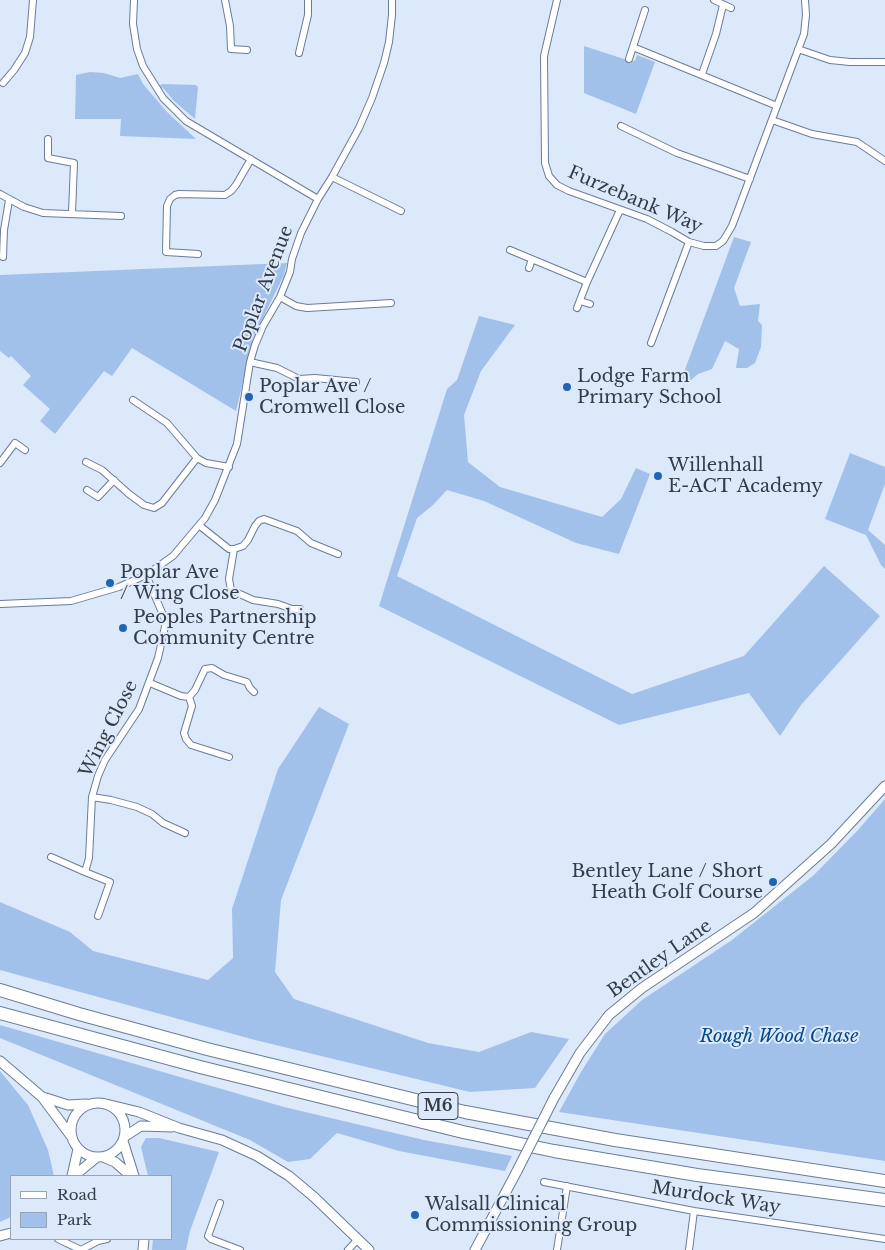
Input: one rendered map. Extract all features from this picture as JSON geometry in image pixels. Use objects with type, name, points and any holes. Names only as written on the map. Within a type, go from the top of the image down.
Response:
[{"type":"highway","name":"M6","points":[[0,990],[206,1050],[465,1112],[615,1140],[885,1181]]},
{"type":"highway","name":"M6","points":[[0,1013],[200,1067],[463,1132],[697,1175],[885,1200]]},
{"type":"street","points":[[3,83],[25,53],[30,38],[33,0]]},
{"type":"street","points":[[134,0],[133,24],[137,49],[143,66],[163,98],[186,121],[318,199]]},
{"type":"street","points":[[225,0],[230,26],[230,49],[247,50]]},
{"type":"street","points":[[299,54],[308,14],[308,0]]},
{"type":"street","name":"Poplar Avenue","points":[[0,604],[70,601],[119,587],[146,575],[174,556],[200,526],[215,500],[237,444],[250,362],[263,326],[280,297],[290,272],[292,259],[301,233],[318,199],[359,128],[372,98],[384,63],[392,15],[392,0]]},
{"type":"street","name":"Furzebank Way","points":[[557,0],[544,56],[545,163],[549,176],[558,185],[569,191],[647,219],[689,242],[704,246],[716,246],[724,241],[732,226],[798,49],[805,26],[805,0]]},
{"type":"street","points":[[714,0],[731,8]]},
{"type":"street","points":[[702,74],[716,34],[723,5]]},
{"type":"street","points":[[629,59],[645,10]]},
{"type":"street","points":[[633,47],[777,106]]},
{"type":"street","points":[[798,49],[830,60],[885,62]]},
{"type":"street","points":[[772,120],[812,134],[857,142],[885,161]]},
{"type":"street","points":[[621,126],[677,153],[750,179]]},
{"type":"street","points":[[48,139],[48,158],[74,163],[72,213]]},
{"type":"street","points":[[198,254],[166,252],[170,199],[179,194],[225,195],[236,185],[251,159]]},
{"type":"street","points":[[332,177],[401,212]]},
{"type":"street","points":[[0,194],[9,200],[43,213],[121,216]]},
{"type":"street","points":[[3,257],[4,230],[9,200]]},
{"type":"street","points":[[577,308],[620,210]]},
{"type":"street","points":[[651,343],[689,242]]},
{"type":"street","points":[[510,250],[587,282]]},
{"type":"street","points":[[529,268],[532,259]]},
{"type":"street","points":[[280,297],[296,306],[307,308],[391,303]]},
{"type":"street","points":[[580,301],[590,304]]},
{"type":"street","points":[[250,362],[277,368],[299,379],[315,378],[356,382]]},
{"type":"street","points":[[134,400],[167,423],[197,458],[206,463],[229,467]]},
{"type":"street","points":[[0,463],[15,443],[25,450]]},
{"type":"street","points":[[86,462],[102,470],[144,505],[154,508],[162,503],[197,458]]},
{"type":"street","points":[[87,490],[98,497],[114,480]]},
{"type":"street","points":[[200,526],[229,549],[234,549],[243,546],[255,526],[264,519],[296,531],[311,543],[338,554]]},
{"type":"street","points":[[234,549],[229,579],[230,590],[253,600],[278,604],[292,609],[300,608]]},
{"type":"street","name":"Wing Close","points":[[85,872],[89,858],[92,797],[98,776],[105,760],[140,709],[150,683],[166,622],[146,575]]},
{"type":"street","points":[[189,697],[195,690],[205,669],[212,668],[224,675],[247,682],[254,692]]},
{"type":"street","points":[[150,683],[181,696],[189,697]]},
{"type":"street","points":[[189,697],[192,706],[184,733],[186,740],[191,745],[229,757]]},
{"type":"street","name":"Bentley Lane","points":[[475,1250],[554,1098],[580,1053],[609,1015],[642,988],[760,908],[831,844],[885,786]]},
{"type":"street","points":[[92,797],[137,807],[152,814],[163,823],[185,833]]},
{"type":"street","points":[[51,857],[110,882],[98,916]]},
{"type":"street","points":[[0,1061],[42,1097],[78,1149],[88,1156],[100,1157],[115,1162],[129,1175]]},
{"type":"street","points":[[42,1097],[68,1105],[97,1102],[106,1104],[138,1112],[180,1128],[222,1140],[271,1165],[314,1197],[369,1250]]},
{"type":"street","points":[[72,1139],[72,1120],[88,1104]]},
{"type":"street","points":[[106,1104],[115,1109],[122,1117],[125,1127],[124,1139],[134,1175]]},
{"type":"street","points":[[74,1175],[100,1157],[117,1149],[124,1139],[141,1126],[180,1128]]},
{"type":"street","points":[[73,1175],[78,1149]]},
{"type":"street","name":"Murdock Way","points":[[544,1182],[694,1211],[885,1239]]},
{"type":"street","points":[[557,1250],[567,1186]]},
{"type":"street","points":[[220,1203],[208,1236],[211,1239],[240,1250]]},
{"type":"street","points":[[689,1250],[694,1211]]},
{"type":"street","points":[[348,1250],[358,1239]]},
{"type":"street","points":[[60,1240],[81,1250],[102,1240]]},
{"type":"green space","points":[[584,46],[624,59],[635,61],[637,55],[655,62],[636,114],[584,93]]},
{"type":"green space","points":[[90,72],[104,73],[120,78],[138,74],[143,84],[167,112],[196,139],[120,136],[121,119],[75,119],[76,75]]},
{"type":"green space","points":[[162,84],[196,85],[198,87],[195,119],[159,86]]},
{"type":"green space","points":[[734,237],[751,242],[734,288],[740,306],[760,304],[758,321],[762,325],[761,347],[755,363],[747,368],[736,368],[739,349],[725,341],[712,369],[698,374],[689,382],[680,383]]},
{"type":"green space","points":[[287,263],[284,275],[254,336],[236,411],[132,348],[112,376],[104,371],[55,434],[40,421],[50,409],[23,385],[31,376],[11,356],[9,358],[0,351],[0,275]]},
{"type":"green space","points":[[479,316],[515,325],[481,371],[464,415],[468,462],[500,487],[602,517],[621,499],[636,468],[650,474],[619,554],[576,543],[484,501],[447,490],[417,518],[397,576],[632,694],[744,656],[824,566],[880,616],[801,705],[780,736],[749,693],[619,725],[379,606],[447,389],[457,380]]},
{"type":"green space","points":[[850,453],[885,467],[885,484],[868,530],[885,545],[885,569],[881,565],[866,535],[825,519]]},
{"type":"green space","points":[[319,707],[349,724],[281,900],[275,972],[294,999],[428,1043],[479,1052],[531,1032],[569,1039],[535,1088],[470,1092],[255,1040],[0,970],[0,902],[70,932],[93,951],[208,980],[233,958],[232,909],[278,769]]},
{"type":"green space","name":"Rough Wood Chase","points":[[885,799],[885,1161],[559,1112],[605,1034],[642,1000],[732,940],[814,875]]},
{"type":"green space","points":[[0,1025],[284,1107],[424,1140],[512,1156],[505,1171],[399,1151],[337,1133],[310,1159],[288,1162],[250,1140],[0,1038]]},
{"type":"green space","points":[[0,1071],[28,1105],[48,1150],[54,1175],[10,1175],[10,1217],[0,1222]]},
{"type":"green space","points":[[146,1138],[159,1138],[219,1152],[190,1231],[186,1250],[152,1250],[153,1240],[172,1240],[172,1175],[148,1175],[141,1147]]},
{"type":"place","name":"Lodge Farm Primary School","points":[[567,387]]},
{"type":"place","name":"Poplar Ave / Cromwell Close","points":[[249,397]]},
{"type":"place","name":"Willenhall E-ACT Academy","points":[[658,476]]},
{"type":"place","name":"Poplar Ave / Wing Close","points":[[110,583]]},
{"type":"place","name":"Peoples Partnership Community Centre","points":[[123,628]]},
{"type":"place","name":"Bentley Lane / Short Heath Golf Course","points":[[773,882]]},
{"type":"place","name":"Walsall Clinical Commissioning Group","points":[[415,1215]]}]
